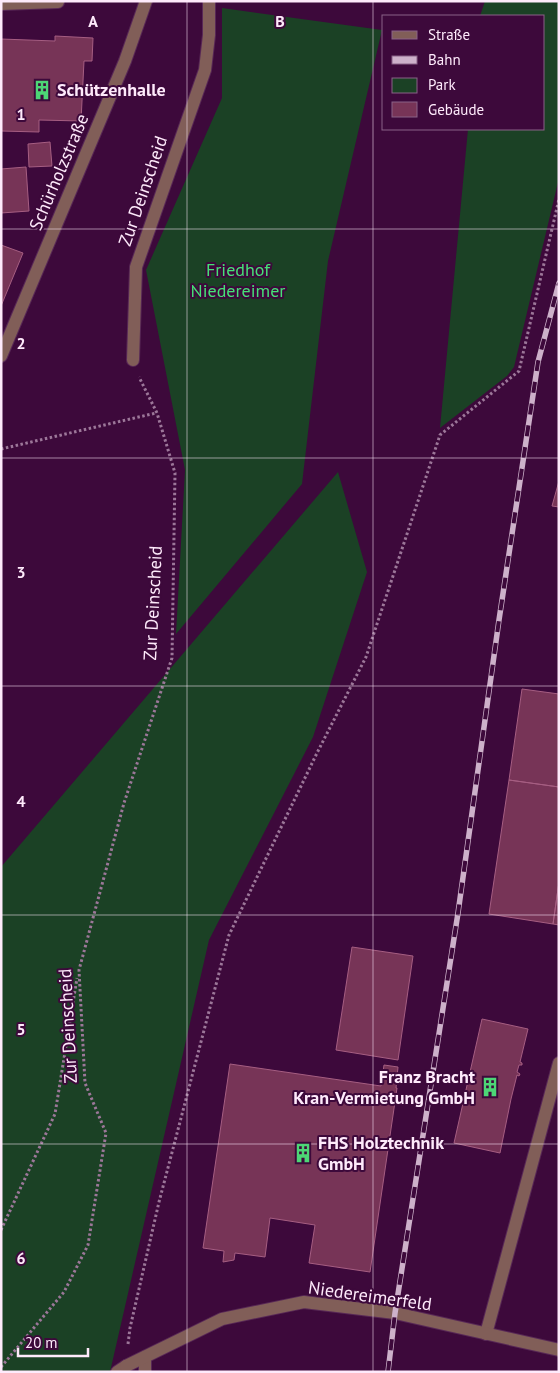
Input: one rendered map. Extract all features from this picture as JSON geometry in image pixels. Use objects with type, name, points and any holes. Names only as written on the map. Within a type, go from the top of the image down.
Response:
[{"type":"street","name":"Schürholzstraße","points":[[1,356],[125,61],[146,1]]},
{"type":"street","name":"Zur Deinscheid","points":[[133,360],[136,266],[205,70],[209,35],[209,1]]},
{"type":"street","points":[[1,4],[58,2]]},
{"type":"street","points":[[486,1334],[559,1063]]},
{"type":"street","name":"Niedereimerfeld","points":[[121,1369],[222,1319],[304,1302],[395,1313],[559,1350]]},
{"type":"street","points":[[145,1357],[145,1372]]},
{"type":"path","points":[[121,1369],[159,1202],[229,935],[317,753],[366,657],[440,435],[519,371],[559,199]]},
{"type":"path","name":"Zur Deinscheid","points":[[1,1367],[64,1292],[88,1245],[106,1134],[86,1083],[79,970],[124,803],[172,658],[175,473],[157,413],[141,384],[133,360]]},
{"type":"path","points":[[1,449],[157,413]]},
{"type":"path","points":[[1,1230],[56,1114],[79,970]]},
{"type":"green space","points":[[485,1],[559,1],[559,178],[514,367],[507,376],[440,428],[468,130],[545,130],[545,15],[480,15]]},
{"type":"green space","name":"Friedhof Niedereimer","points":[[222,8],[382,30],[328,261],[302,484],[176,634],[185,470],[146,270],[222,98]]},
{"type":"green space","points":[[338,472],[367,572],[313,737],[209,940],[110,1372],[1,1372],[1,867]]},
{"type":"building","name":"Schützenhalle","points":[[55,36],[93,38],[92,61],[84,61],[81,121],[39,120],[39,132],[1,131],[1,39],[55,41]]},
{"type":"building","points":[[50,142],[52,166],[29,167],[28,144]]},
{"type":"building","points":[[26,167],[29,211],[1,213],[1,169]]},
{"type":"building","points":[[1,245],[23,253],[1,306]]},
{"type":"building","points":[[559,481],[559,507],[552,506]]},
{"type":"building","points":[[522,689],[559,694],[559,787],[509,780]]},
{"type":"building","points":[[509,780],[559,787],[559,882],[553,924],[489,914]]},
{"type":"building","points":[[559,882],[559,925],[553,924]]},
{"type":"building","points":[[352,947],[413,956],[398,1060],[336,1050]]},
{"type":"building","name":"Franz Bracht Kran-Vermietung GmbH","points":[[482,1019],[528,1029],[520,1062],[522,1065],[519,1065],[517,1072],[520,1074],[519,1076],[517,1075],[500,1153],[454,1143]]},
{"type":"building","name":"FHS Holztechnik GmbH","points":[[230,1064],[381,1086],[384,1065],[398,1067],[397,1088],[370,1272],[309,1263],[315,1225],[270,1218],[265,1257],[235,1253],[234,1260],[223,1262],[224,1251],[203,1248]]},
{"type":"railway","points":[[388,1372],[395,1313],[458,913],[499,620],[538,362],[559,283]]},
{"type":"place","name":"Schützenhalle","points":[[42,90]]},
{"type":"place","name":"Franz Bracht Kran-Vermietung GmbH","points":[[490,1087]]},
{"type":"place","name":"FHS Holztechnik GmbH","points":[[303,1153]]}]
